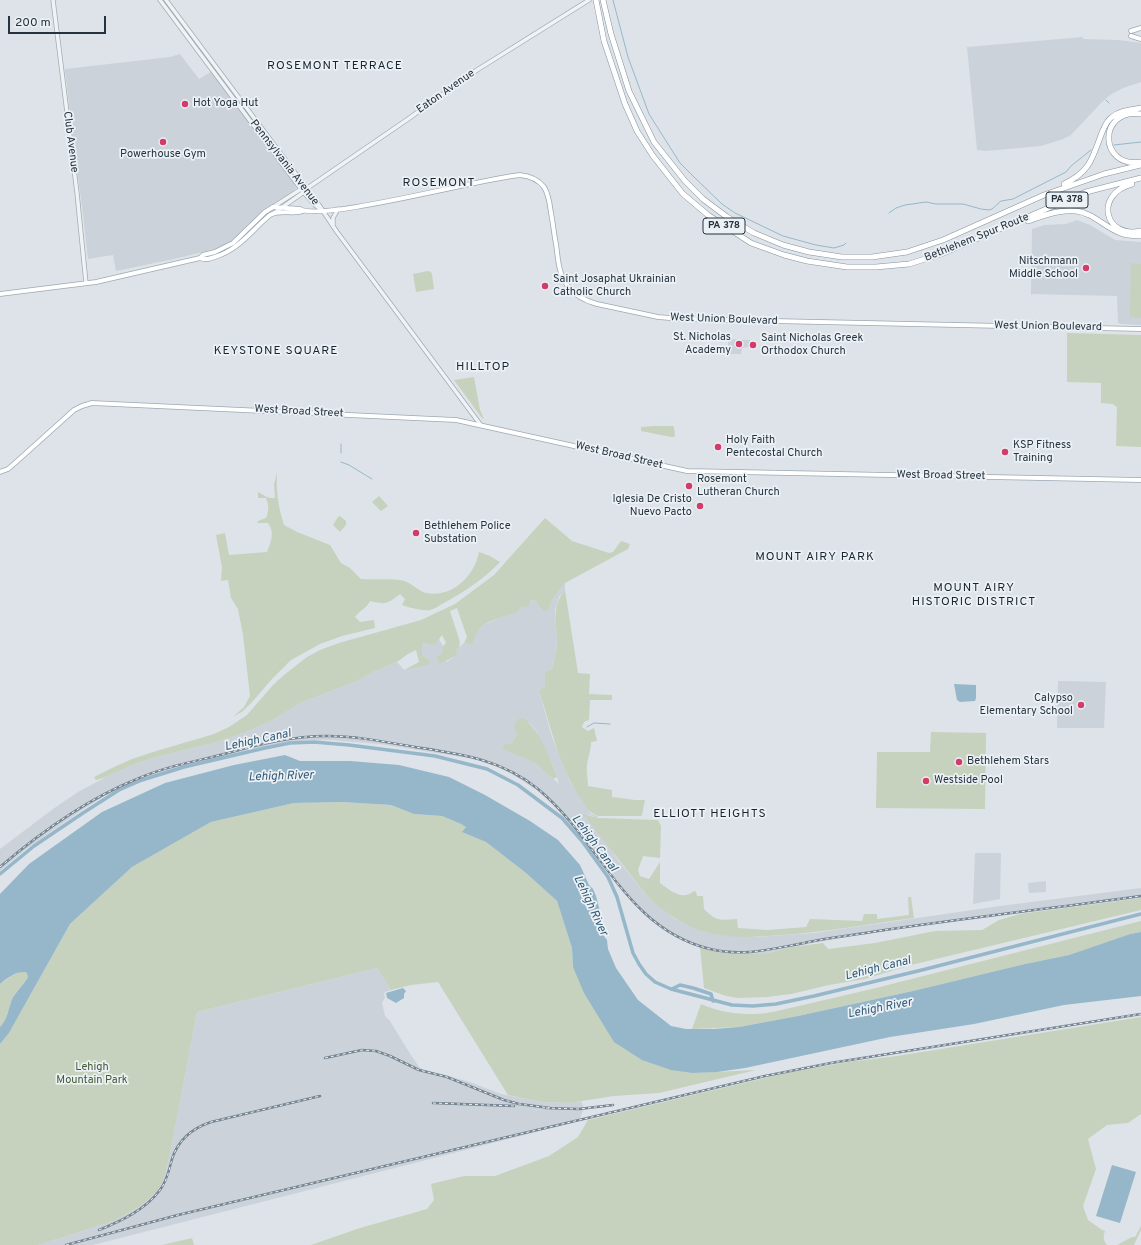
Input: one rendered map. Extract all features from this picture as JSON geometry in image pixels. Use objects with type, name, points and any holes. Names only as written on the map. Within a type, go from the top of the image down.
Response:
[{"type":"highway","name":"Bethlehem Spur Route","points":[[596,0],[604,41],[625,104],[637,132],[653,156],[684,194],[708,215],[751,243],[784,255],[807,261],[847,267],[876,267],[909,264],[941,254],[996,232],[1086,192],[1141,178]]},
{"type":"highway","name":"Bethlehem Spur Route","points":[[603,0],[611,34],[629,91],[654,142],[685,181],[703,199],[727,217],[754,233],[783,245],[809,252],[842,257],[872,257],[907,252],[943,240],[1044,195],[1104,174],[1141,165]]},
{"type":"highway","points":[[1044,195],[1074,179],[1085,170],[1094,156],[1105,125],[1111,117],[1126,110],[1141,108]]},
{"type":"highway","points":[[1141,114],[1122,116],[1115,121],[1110,130],[1109,140],[1110,148],[1116,156],[1126,161],[1136,163],[1141,162]]},
{"type":"highway","points":[[1141,181],[1127,185],[1118,190],[1110,199],[1108,206],[1108,216],[1114,225],[1123,230],[1141,232]]},
{"type":"highway","points":[[996,232],[1048,214],[1075,211],[1090,215],[1107,227],[1123,235],[1141,236]]},
{"type":"main road","points":[[1141,28],[1131,34],[1141,39]]},
{"type":"main road","name":"West Union Boulevard","points":[[273,213],[298,213],[303,211],[338,209],[516,175],[525,176],[539,182],[546,191],[550,206],[560,267],[565,282],[571,290],[579,296],[597,304],[682,320],[1141,329]]},
{"type":"main road","points":[[0,294],[86,284],[200,258],[203,255],[215,252],[233,243],[265,212],[273,207]]},
{"type":"main road","name":"West Union Boulevard","points":[[273,207],[300,209],[303,211]]},
{"type":"main road","points":[[200,258],[205,260],[220,255],[233,248],[273,213]]},
{"type":"main road","name":"West Broad Street","points":[[0,472],[14,464],[74,410],[86,404],[99,404],[456,420],[480,424],[687,471],[1141,480]]},
{"type":"street","name":"Club Avenue","points":[[53,0],[77,193],[86,284]]},
{"type":"street","name":"Pennsylvania Avenue","points":[[160,0],[304,190],[322,211],[480,424]]},
{"type":"street","name":"Pennsylvania Avenue","points":[[166,0],[304,190]]},
{"type":"street","name":"Eaton Avenue","points":[[273,213],[477,70],[589,0]]},
{"type":"street","name":"Eaton Avenue","points":[[273,207],[304,190]]},
{"type":"street","points":[[333,226],[333,218],[338,209]]},
{"type":"shaded area","points":[[1083,37],[1083,39],[1119,40],[1141,43],[1141,82],[1123,88],[1110,95],[1071,135],[1063,139],[1041,146],[986,151],[977,150],[967,47]]},
{"type":"shaded area","points":[[180,54],[199,79],[212,71],[294,183],[296,188],[293,192],[264,211],[232,242],[219,248],[116,271],[113,255],[88,259],[65,69],[170,57]]},
{"type":"shaded area","name":"Nitschmann Middle School","points":[[1077,220],[1090,225],[1115,240],[1141,242],[1141,325],[1120,324],[1118,322],[1117,296],[1031,295],[1032,229],[1044,225],[1066,224]]},
{"type":"shaded area","name":"St. Nicholas Academy","points":[[728,339],[750,340],[749,347],[742,348],[741,354],[728,354]]},
{"type":"shaded area","points":[[565,583],[565,590],[559,597],[555,611],[557,640],[556,654],[552,669],[545,672],[545,686],[539,691],[552,737],[570,782],[591,814],[598,816],[597,818],[587,814],[618,860],[648,897],[675,919],[705,932],[721,935],[757,937],[814,933],[1000,906],[1141,888],[1141,898],[912,927],[839,938],[768,953],[724,953],[709,950],[678,938],[651,921],[630,900],[565,818],[552,804],[537,790],[510,773],[496,766],[474,759],[380,744],[330,740],[310,740],[278,744],[142,779],[103,797],[82,810],[26,849],[0,871],[0,849],[78,792],[106,777],[152,758],[217,742],[246,732],[271,721],[302,702],[355,682],[373,672],[397,662],[404,670],[429,660],[422,655],[422,643],[435,645],[439,639],[443,646],[442,654],[436,656],[447,662],[456,655],[456,650],[464,643],[472,645],[474,637],[481,626],[499,618],[519,612],[520,608],[529,600],[536,601],[540,608],[547,611],[559,588]],"holes":[[[529,722],[536,731],[553,765],[559,784],[536,764],[521,757],[505,744],[512,743],[517,734]]]},
{"type":"shaded area","name":"Calypso Elementary School","points":[[1058,681],[1106,682],[1104,728],[1057,728]]},
{"type":"shaded area","points":[[975,853],[1001,853],[1000,899],[973,904]]},
{"type":"shaded area","points":[[1046,881],[1046,892],[1029,893],[1028,883]]},
{"type":"shaded area","points":[[377,968],[391,990],[385,992],[384,994],[385,998],[382,1003],[385,1016],[390,1021],[419,1067],[470,1082],[501,1094],[542,1102],[569,1103],[581,1101],[584,1108],[579,1121],[93,1245],[38,1245],[114,1221],[142,1205],[159,1190],[164,1179],[171,1149],[197,1012]]},
{"type":"green space","points":[[1131,263],[1141,264],[1141,318],[1130,317]]},
{"type":"green space","points":[[428,271],[432,274],[434,289],[416,292],[413,274]]},
{"type":"green space","points":[[1067,333],[1141,335],[1141,447],[1116,446],[1117,407],[1113,404],[1101,403],[1101,383],[1067,382]]},
{"type":"green space","points":[[474,377],[480,410],[484,419],[454,380]]},
{"type":"green space","points":[[673,426],[675,435],[674,437],[671,437],[641,431],[641,427]]},
{"type":"green space","points":[[277,472],[278,499],[284,525],[297,532],[330,545],[341,563],[350,568],[361,579],[400,580],[407,582],[423,592],[436,594],[453,589],[460,584],[472,570],[479,552],[500,562],[474,585],[436,608],[420,610],[402,605],[405,599],[400,594],[386,603],[370,601],[367,606],[355,617],[360,622],[374,620],[375,628],[342,636],[320,644],[291,660],[243,711],[233,717],[244,707],[250,696],[243,635],[238,609],[231,598],[228,580],[221,581],[222,567],[216,535],[225,533],[229,555],[267,552],[272,533],[270,526],[268,523],[257,523],[258,521],[266,518],[268,506],[266,498],[258,498],[258,492],[268,497],[275,498],[274,485]]},
{"type":"green space","points":[[379,496],[388,506],[381,511],[372,502]]},
{"type":"green space","points":[[340,516],[346,521],[346,525],[340,532],[333,525]]},
{"type":"green space","points":[[545,518],[572,541],[609,553],[613,552],[621,541],[630,544],[628,549],[565,583],[554,596],[547,612],[540,608],[536,601],[530,600],[528,608],[523,606],[520,608],[519,612],[493,620],[483,625],[477,632],[472,645],[464,643],[467,637],[457,608],[450,611],[460,642],[459,648],[456,650],[457,655],[446,661],[439,663],[436,656],[442,654],[443,646],[446,643],[442,635],[435,645],[422,643],[422,655],[429,660],[430,664],[404,670],[419,662],[416,650],[397,662],[373,672],[355,682],[302,702],[271,721],[246,732],[217,742],[152,758],[96,780],[94,777],[132,759],[214,734],[229,727],[247,715],[273,685],[284,675],[307,657],[320,650],[339,643],[421,620],[455,604],[494,575]]},
{"type":"green space","points":[[565,590],[578,673],[590,674],[589,694],[612,695],[612,700],[590,700],[589,720],[584,722],[582,727],[588,731],[594,728],[597,741],[591,742],[587,762],[588,786],[612,790],[612,797],[645,800],[641,816],[598,816],[591,812],[586,807],[568,776],[557,748],[539,691],[545,686],[545,672],[552,669],[554,662],[557,645],[556,609]]},
{"type":"green space","points":[[524,718],[540,737],[557,777],[553,779],[536,764],[502,748],[505,744],[512,743],[517,734],[514,727],[518,719]]},
{"type":"green space","points":[[931,732],[986,733],[985,809],[876,808],[877,752],[930,752]]},
{"type":"green space","name":"Lehigh Mountain Park","points":[[342,802],[391,805],[414,814],[442,816],[466,827],[463,832],[486,842],[526,873],[557,901],[572,948],[573,967],[693,1073],[756,1070],[659,1093],[614,1096],[569,1103],[542,1102],[508,1095],[438,982],[411,985],[391,990],[377,968],[197,1012],[171,1149],[164,1179],[159,1190],[142,1205],[114,1221],[38,1245],[0,1245],[0,1044],[9,1033],[70,924],[132,867],[211,822],[294,803]]},
{"type":"green space","points":[[583,814],[598,818],[658,820],[661,826],[660,858],[643,856],[638,870],[640,876],[649,879],[660,862],[660,883],[677,894],[685,895],[694,891],[696,892],[697,896],[703,896],[704,909],[708,913],[719,919],[737,919],[738,928],[767,930],[806,927],[810,919],[862,921],[864,914],[877,914],[877,919],[909,915],[908,897],[911,897],[914,918],[831,930],[772,936],[733,937],[705,932],[689,926],[675,918],[648,897]]},
{"type":"green space","points":[[1141,898],[1141,910],[911,965],[865,979],[829,985],[791,994],[767,997],[738,998],[726,996],[704,988],[700,947],[724,953],[746,954],[768,953],[792,947],[823,943],[828,949],[875,943],[935,931],[982,930],[999,920],[1020,914]]},
{"type":"green space","points":[[1141,921],[1141,932],[1130,934],[1069,955],[798,1016],[739,1027],[692,1029],[701,1004],[721,1011],[733,1013],[760,1014],[771,1012],[876,988]]},
{"type":"green space","points":[[20,972],[26,972],[28,976],[27,979],[13,997],[5,1020],[0,1027],[0,984],[11,976]]},
{"type":"green space","points":[[1141,1017],[1141,1114],[1128,1123],[1107,1125],[1088,1139],[1096,1169],[1083,1206],[1088,1220],[1105,1231],[1104,1238],[1107,1245],[311,1245],[360,1228],[427,1209],[434,1200],[431,1184],[464,1176],[495,1176],[549,1156],[578,1137],[588,1120],[786,1073],[848,1062],[897,1056]]},
{"type":"green space","points":[[1141,1226],[1141,1230],[1134,1245],[1117,1245],[1132,1237],[1135,1237]]},
{"type":"green space","points":[[192,1238],[194,1245],[162,1245]]},
{"type":"water","points":[[954,684],[976,685],[975,701],[960,702],[957,700]]},
{"type":"water","name":"Lehigh River","points":[[285,755],[300,761],[350,761],[399,765],[449,777],[485,795],[530,821],[558,840],[580,865],[589,885],[593,889],[600,911],[598,931],[607,940],[608,949],[616,968],[638,1000],[671,1026],[686,1029],[714,1029],[739,1027],[798,1016],[1069,955],[1130,934],[1141,932],[1141,996],[1064,1005],[974,1024],[890,1037],[745,1068],[717,1072],[693,1073],[671,1070],[642,1060],[614,1042],[584,993],[573,967],[572,948],[557,901],[526,873],[486,842],[462,832],[466,827],[442,816],[414,814],[391,805],[342,802],[294,803],[211,822],[132,867],[70,924],[9,1033],[0,1044],[0,1027],[3,1024],[13,997],[28,976],[26,972],[15,974],[0,984],[0,894],[29,864],[102,812],[165,783],[234,765]]},
{"type":"water","points":[[403,988],[406,991],[404,998],[396,1003],[387,998],[386,993]]},
{"type":"water","points":[[1112,1165],[1136,1172],[1120,1223],[1096,1216]]},
{"type":"waterway","points":[[613,0],[628,57],[649,114],[680,163],[722,204],[735,213],[783,236],[816,245],[834,248],[846,243]]},
{"type":"waterway","points":[[1106,100],[1109,103]]},
{"type":"waterway","points":[[1114,145],[1141,142]]},
{"type":"waterway","points":[[889,213],[896,208],[905,205],[926,202],[936,204],[963,204],[989,210],[1001,201],[1013,199],[1066,172],[1071,166],[1091,150]]},
{"type":"waterway","points":[[341,444],[341,453]]},
{"type":"waterway","points":[[341,462],[349,465],[372,479]]},
{"type":"waterway","points":[[587,727],[594,723],[610,724]]},
{"type":"waterway","name":"Lehigh Canal","points":[[0,874],[34,846],[83,813],[119,790],[142,780],[184,767],[265,748],[290,743],[314,742],[435,756],[487,769],[518,785],[562,818],[582,841],[608,877],[617,897],[633,953],[646,974],[655,982],[671,989],[732,1005],[753,1006],[776,1004],[814,996],[1141,914]]},
{"type":"waterway","points":[[672,989],[680,985],[693,988],[711,994],[713,1001]]},
{"type":"railway","points":[[0,867],[48,829],[82,806],[118,787],[148,774],[182,764],[277,741],[314,736],[338,736],[464,755],[495,764],[524,779],[538,789],[560,810],[634,903],[656,922],[681,938],[710,949],[734,952],[757,951],[878,931],[1141,896]]},
{"type":"railway","points":[[66,1245],[178,1215],[765,1076],[831,1063],[1141,1014]]},
{"type":"railway","points":[[325,1058],[362,1050],[376,1051],[419,1070],[447,1077],[504,1100],[519,1104],[550,1108]]},
{"type":"railway","points":[[99,1230],[132,1214],[154,1197],[160,1190],[168,1175],[172,1159],[178,1146],[192,1131],[211,1122],[320,1096]]},
{"type":"railway","points":[[433,1103],[514,1106]]},
{"type":"railway","points":[[546,1108],[579,1109],[613,1105]]},
{"type":"place","name":"Hot Yoga Hut","points":[[185,104]]},
{"type":"place","name":"Powerhouse Gym","points":[[163,142]]},
{"type":"place","name":"Nitschmann Middle School","points":[[1086,268]]},
{"type":"place","name":"Saint Josaphat Ukrainian Catholic Church","points":[[545,286]]},
{"type":"place","name":"St. Nicholas Academy","points":[[739,344]]},
{"type":"place","name":"Saint Nicholas Greek Orthodox Church","points":[[753,345]]},
{"type":"place","name":"Holy Faith Pentecostal Church","points":[[718,447]]},
{"type":"place","name":"KSP Fitness Training","points":[[1005,452]]},
{"type":"place","name":"Rosemont Lutheran Church","points":[[689,486]]},
{"type":"place","name":"Iglesia De Cristo Nuevo Pacto","points":[[700,506]]},
{"type":"place","name":"Bethlehem Police Substation","points":[[416,533]]},
{"type":"place","name":"Calypso Elementary School","points":[[1081,705]]},
{"type":"place","name":"Bethlehem Stars","points":[[959,762]]},
{"type":"place","name":"Westside Pool","points":[[926,781]]},
{"type":"district","name":"ROSEMONT TERRACE","points":[[335,67]]},
{"type":"district","name":"ROSEMONT","points":[[439,184]]},
{"type":"district","name":"KEYSTONE SQUARE","points":[[276,352]]},
{"type":"district","name":"HILLTOP","points":[[483,368]]},
{"type":"district","name":"MOUNT AIRY PARK","points":[[815,558]]},
{"type":"district","name":"MOUNT AIRY HISTORIC DISTRICT","points":[[974,596]]},
{"type":"district","name":"ELLIOTT HEIGHTS","points":[[710,815]]}]
